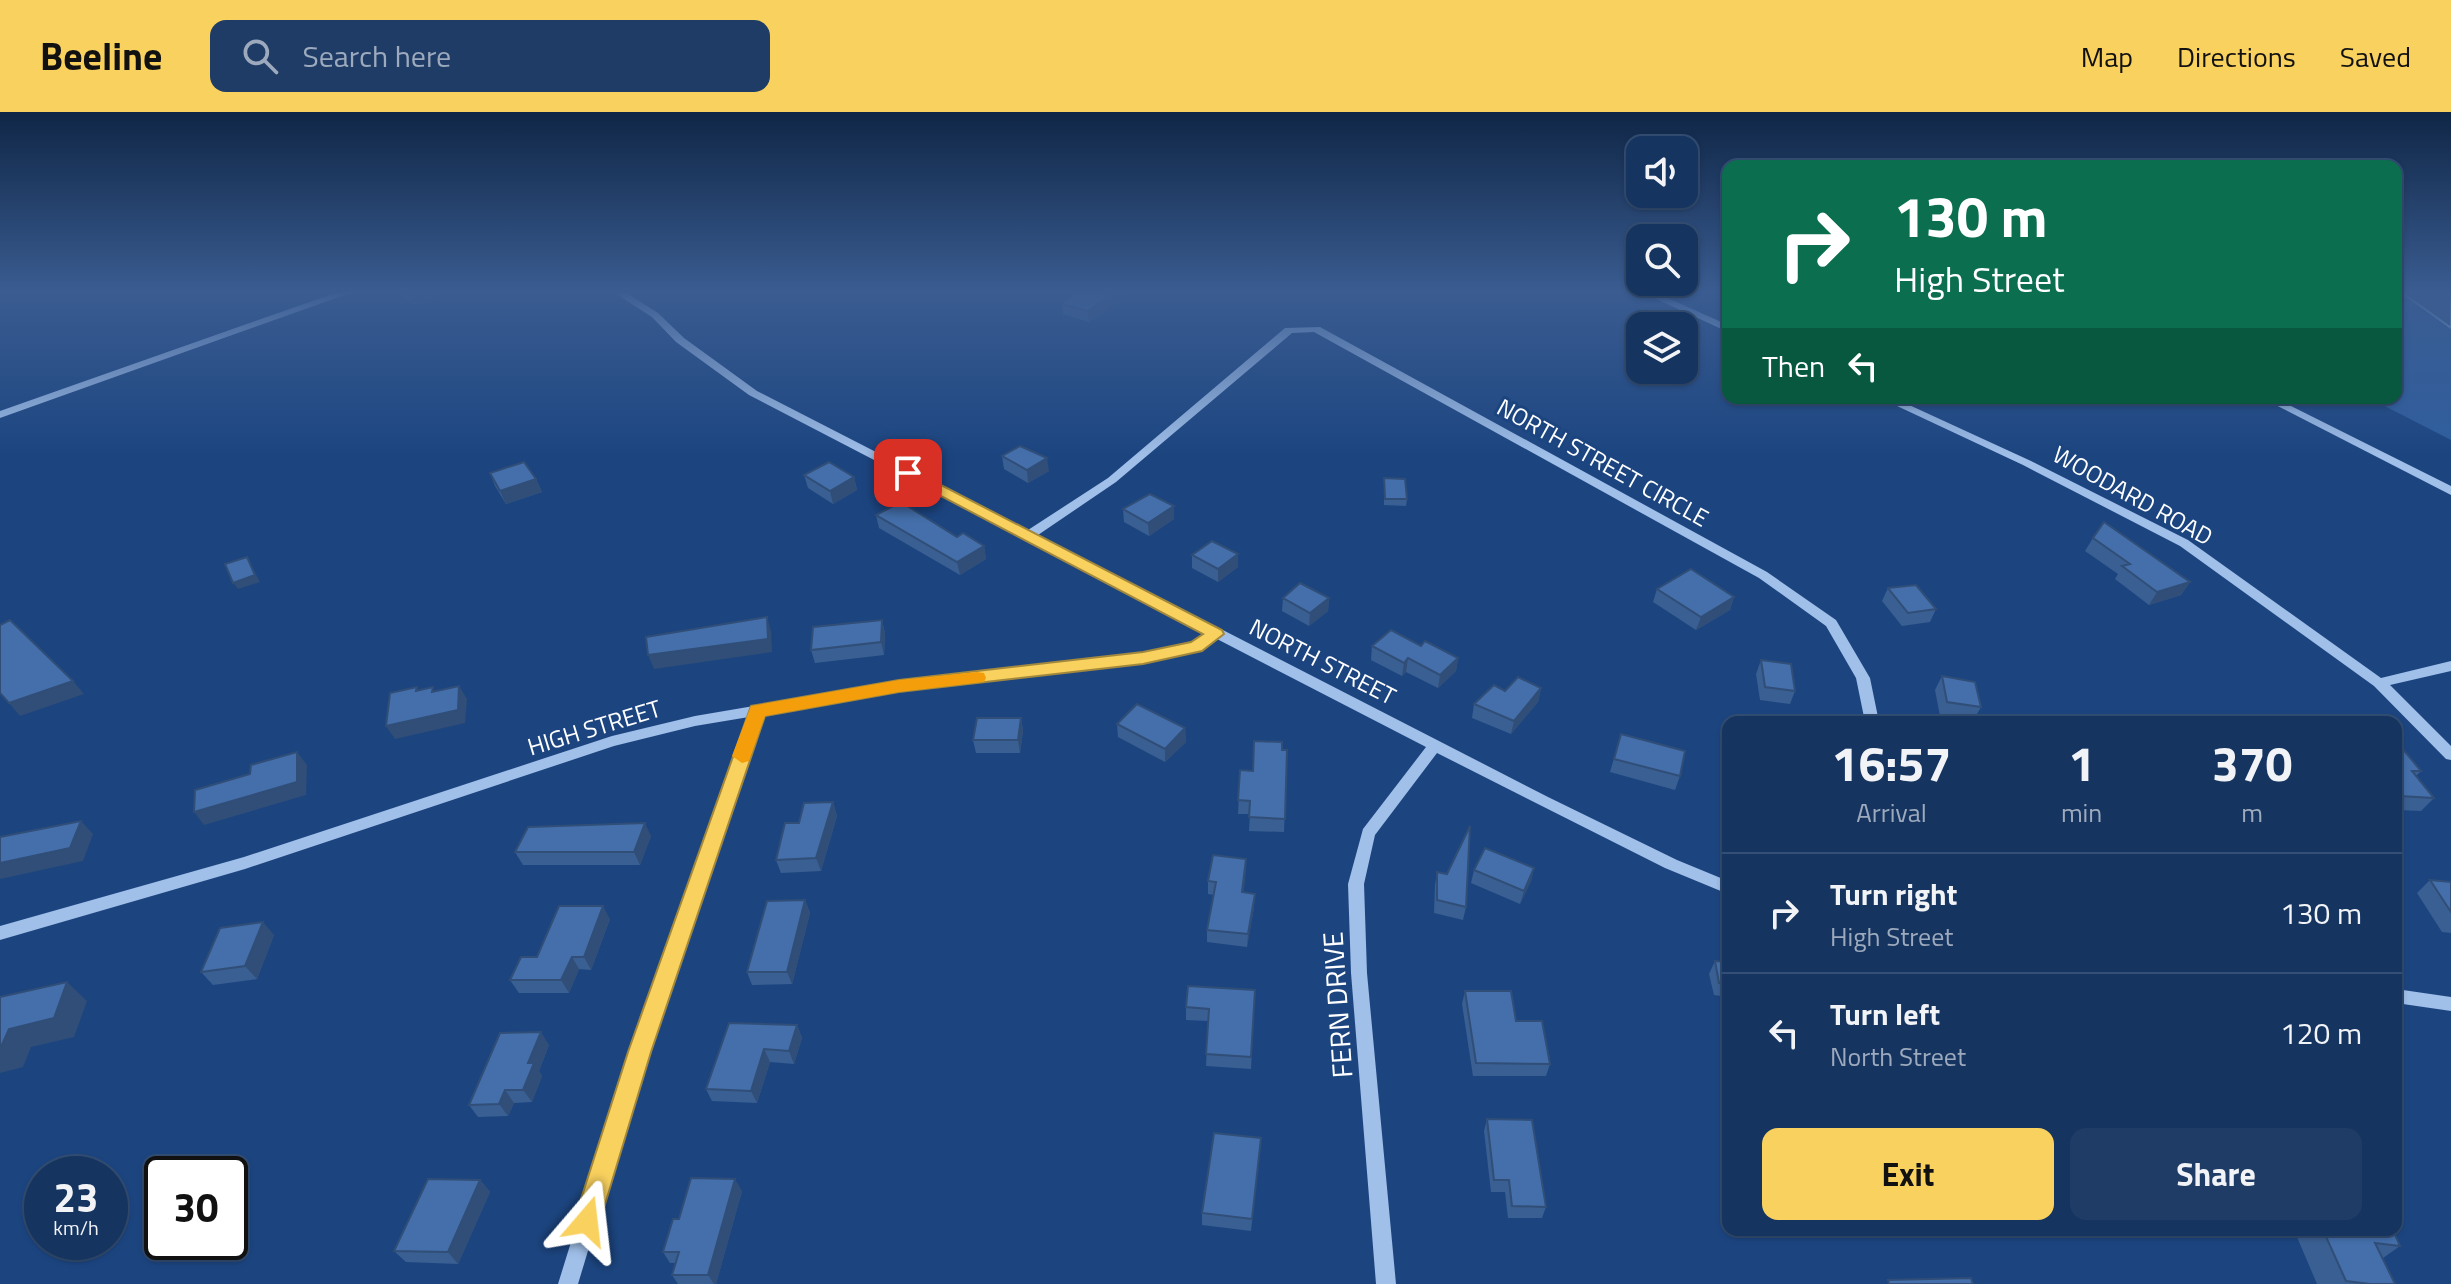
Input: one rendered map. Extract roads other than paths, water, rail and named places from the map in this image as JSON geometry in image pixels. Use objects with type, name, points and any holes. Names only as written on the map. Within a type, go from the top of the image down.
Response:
[{"type":"street","points":[[0,415],[194,347]]},
{"type":"street","name":"NORTH STREET","points":[[689,347],[753,393],[1215,634],[1671,864],[1722,885]]},
{"type":"street","name":"NORTH STREET CIRCLE","points":[[1029,535],[1112,480],[1269,347]]},
{"type":"street","name":"NORTH STREET CIRCLE","points":[[1348,347],[1763,575],[1831,623],[1863,678],[1871,716]]},
{"type":"street","name":"WOODARD ROAD","points":[[1898,404],[2027,463],[2184,543],[2379,683],[2451,755]]},
{"type":"street","points":[[2279,404],[2451,491]]},
{"type":"street","name":"HIGH STREET","points":[[0,933],[273,854],[612,741],[695,721],[899,686],[1143,658],[1196,647],[1215,634]]},
{"type":"street","points":[[2379,683],[2451,666]]},
{"type":"street","points":[[568,1284],[639,1052],[758,710]]},
{"type":"street","name":"FERN DRIVE","points":[[1386,1284],[1359,973],[1356,884],[1368,833],[1435,745]]},
{"type":"street","points":[[2402,997],[2451,1004]]}]
